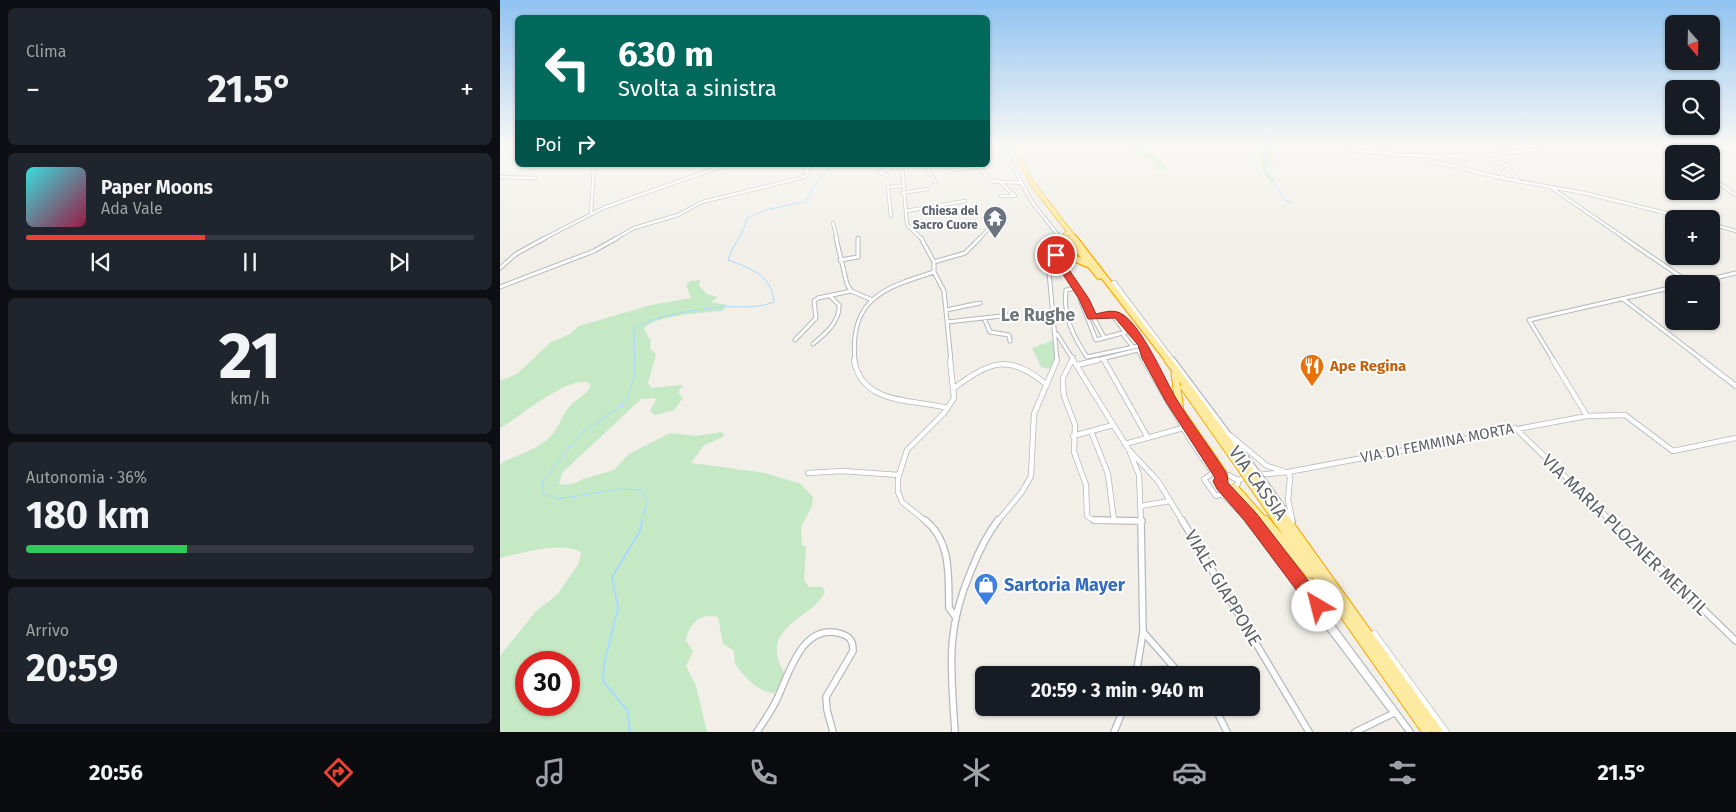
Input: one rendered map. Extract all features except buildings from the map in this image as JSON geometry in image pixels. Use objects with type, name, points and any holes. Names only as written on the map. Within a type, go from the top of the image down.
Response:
[{"type":"highway","points":[[1027,179],[1074,241],[1072,252],[1059,258]]},
{"type":"highway","name":"VIA CASSIA","points":[[1074,241],[1090,257],[1135,315],[1248,470]]},
{"type":"highway","name":"VIA CASSIA","points":[[1074,241],[1257,482],[1438,732]]},
{"type":"highway","points":[[1090,257],[1096,260],[1114,283]]},
{"type":"highway","points":[[1059,258],[1080,259],[1092,267]]},
{"type":"highway","points":[[1175,374],[1180,411],[1223,477]]},
{"type":"highway","name":"VIA CASSIA","points":[[1257,482],[1323,584],[1427,732]]},
{"type":"highway","points":[[1233,485],[1316,580],[1323,584]]},
{"type":"street","points":[[591,213],[594,179]]},
{"type":"street","points":[[500,268],[513,256],[552,232],[632,195],[681,179]]},
{"type":"street","points":[[500,287],[594,251],[632,229],[678,215],[702,202],[796,179]]},
{"type":"street","points":[[902,179],[907,227],[921,237],[934,262],[934,272],[942,287],[946,310],[954,398],[948,408],[908,449],[899,475],[898,490],[903,504],[911,512],[935,527],[943,540],[949,608],[955,616]]},
{"type":"street","points":[[988,179],[999,182],[1021,182]]},
{"type":"street","points":[[954,732],[951,646],[955,616],[987,536],[996,522],[1027,485],[1031,476],[1034,414],[1057,363],[1057,334],[1049,272],[1065,250],[1065,244],[1034,204],[1019,179]]},
{"type":"street","points":[[1506,179],[1551,187],[1665,213]]},
{"type":"street","points":[[999,182],[1015,196],[1001,196]]},
{"type":"street","points":[[1720,184],[1736,195]]},
{"type":"street","points":[[892,216],[888,187],[902,186]]},
{"type":"street","points":[[1551,187],[1677,275]]},
{"type":"street","points":[[902,193],[928,189]]},
{"type":"street","points":[[906,211],[965,201]]},
{"type":"street","points":[[934,262],[965,253],[992,225],[990,221]]},
{"type":"street","points":[[834,223],[839,240],[840,260],[851,291]]},
{"type":"street","points":[[1720,227],[1736,231]]},
{"type":"street","points":[[840,260],[858,257],[858,237]]},
{"type":"street","points":[[1059,258],[1104,337]]},
{"type":"street","points":[[934,272],[900,283],[870,298],[857,317],[853,338],[854,362],[856,371],[862,381],[873,391],[902,403],[933,403],[948,408]]},
{"type":"street","points":[[1720,277],[1736,273]]},
{"type":"street","points":[[1072,281],[1066,290],[1066,315],[1070,332],[1087,357],[1143,344]]},
{"type":"street","points":[[1114,283],[1225,431],[1248,470]]},
{"type":"street","points":[[1066,290],[1076,288]]},
{"type":"street","points":[[1587,416],[1529,320],[1665,289]]},
{"type":"street","points":[[795,340],[816,318],[814,301],[851,291],[870,298]]},
{"type":"street","points":[[814,344],[827,332],[840,311],[839,305],[830,296]]},
{"type":"street","points":[[1084,299],[1080,299],[1085,316],[1096,340],[1130,331]]},
{"type":"street","points":[[1623,299],[1736,386]]},
{"type":"street","points":[[946,310],[980,304]]},
{"type":"street","points":[[1112,314],[1134,347]]},
{"type":"street","points":[[1092,317],[1112,314],[1118,316],[1143,344],[1147,358],[1172,402],[1223,477]]},
{"type":"street","points":[[947,322],[1011,315]]},
{"type":"street","points":[[984,318],[990,332],[1009,335],[1010,341]]},
{"type":"street","name":"VIALE GIAPPONE","points":[[1057,334],[1127,447],[1139,475],[1142,521],[1143,632],[1137,666]]},
{"type":"street","points":[[1077,365],[1138,350],[1183,428],[1213,473],[1204,479],[1216,496],[1223,494],[1243,514],[1394,714],[1355,732]]},
{"type":"street","points":[[1073,357],[1063,378],[1063,386],[1064,396],[1074,424],[1074,452],[1086,485],[1085,502],[1088,518],[1093,520],[1142,521]]},
{"type":"street","points":[[1104,359],[1148,438]]},
{"type":"street","points":[[954,388],[978,370],[998,364],[1021,366],[1035,374],[1047,385]]},
{"type":"street","name":"VIA DI FEMMINA MORTA","points":[[1233,485],[1265,473],[1288,472],[1587,416],[1619,414],[1627,416],[1673,451],[1736,438]]},
{"type":"street","points":[[1074,436],[1113,425]]},
{"type":"street","points":[[1127,447],[1148,438],[1183,428]]},
{"type":"street","name":"VIA MARIA PLOZNER MENTIL","points":[[1515,428],[1736,641]]},
{"type":"street","points":[[1091,431],[1110,477],[1114,521]]},
{"type":"street","name":"VIA DI FEMMINA MORTA","points":[[1225,431],[1267,466],[1288,472]]},
{"type":"street","name":"VIALE GIAPPONE","points":[[1127,447],[1150,471],[1170,501],[1309,732]]},
{"type":"street","points":[[1265,473],[1267,466]]},
{"type":"street","points":[[808,473],[842,471],[899,475]]},
{"type":"street","points":[[1288,472],[1290,478],[1288,500],[1292,522]]},
{"type":"street","points":[[1223,477],[1234,476],[1233,485],[1272,545],[1410,732]]},
{"type":"street","points":[[1223,477],[1221,483],[1233,485]]},
{"type":"street","points":[[1257,482],[1292,522],[1445,732]]},
{"type":"street","points":[[1141,506],[1170,501]]},
{"type":"street","points":[[758,732],[777,700],[800,649],[813,638],[835,632],[849,637],[853,647],[850,659],[833,682],[827,696],[826,704],[833,732]]},
{"type":"street","points":[[1143,632],[1171,666]]},
{"type":"street","points":[[1114,732],[1121,716]]},
{"type":"street","points":[[1219,716],[1227,732]]},
{"type":"green space","points":[[700,280],[699,286],[707,294],[718,297],[711,302],[727,305],[722,311],[668,318],[657,321],[644,329],[651,341],[650,349],[656,354],[648,383],[651,388],[683,385],[678,392],[683,398],[674,410],[654,415],[650,411],[656,400],[655,398],[641,399],[563,472],[559,483],[561,485],[573,484],[583,479],[614,470],[629,454],[670,433],[696,436],[722,432],[724,434],[723,437],[704,445],[691,463],[765,473],[801,484],[813,497],[812,506],[801,527],[802,545],[806,547],[804,580],[809,587],[822,587],[825,592],[818,602],[781,634],[777,645],[778,658],[785,674],[781,686],[774,693],[769,693],[758,687],[739,669],[735,663],[733,650],[723,644],[718,617],[701,618],[693,624],[686,641],[693,651],[686,666],[696,686],[707,732],[500,732],[500,656],[536,611],[557,595],[579,563],[581,552],[573,549],[552,548],[500,558],[500,464],[533,449],[551,436],[570,406],[585,394],[591,384],[582,382],[571,384],[558,390],[500,428],[500,381],[517,374],[551,342],[570,334],[579,326],[651,305],[691,298],[686,285],[691,281]]},
{"type":"green space","points":[[1054,340],[1055,359],[1050,369],[1041,367],[1032,348]]},
{"type":"waterway","points":[[642,522],[647,500],[642,490],[621,489],[558,499],[543,493],[542,482],[582,432],[619,408],[627,400],[635,374],[634,328],[666,316],[690,311],[755,306],[774,302],[769,285],[764,279],[752,270],[728,260],[730,254],[743,230],[747,218],[766,210],[806,201],[820,179]]},
{"type":"waterway","points":[[1270,179],[1285,200],[1293,203]]},
{"type":"waterway","points":[[630,732],[627,710],[603,681],[604,664],[618,608],[612,577],[640,531],[642,520]]},
{"type":"place","name":"Chiesa del Sacro Cuore","points":[[995,239]]},
{"type":"place","name":"Ape Regina","points":[[1312,387]]},
{"type":"place","name":"Sartoria Mayer","points":[[986,606]]},
{"type":"district","name":"Le Rughe","points":[[1038,315]]},
{"type":"route","points":[[1056,255],[1052,258],[1058,260],[1084,299],[1092,317],[1112,314],[1118,316],[1143,344],[1147,358],[1172,402],[1222,477],[1220,481],[1222,485],[1227,488],[1318,606]]}]
